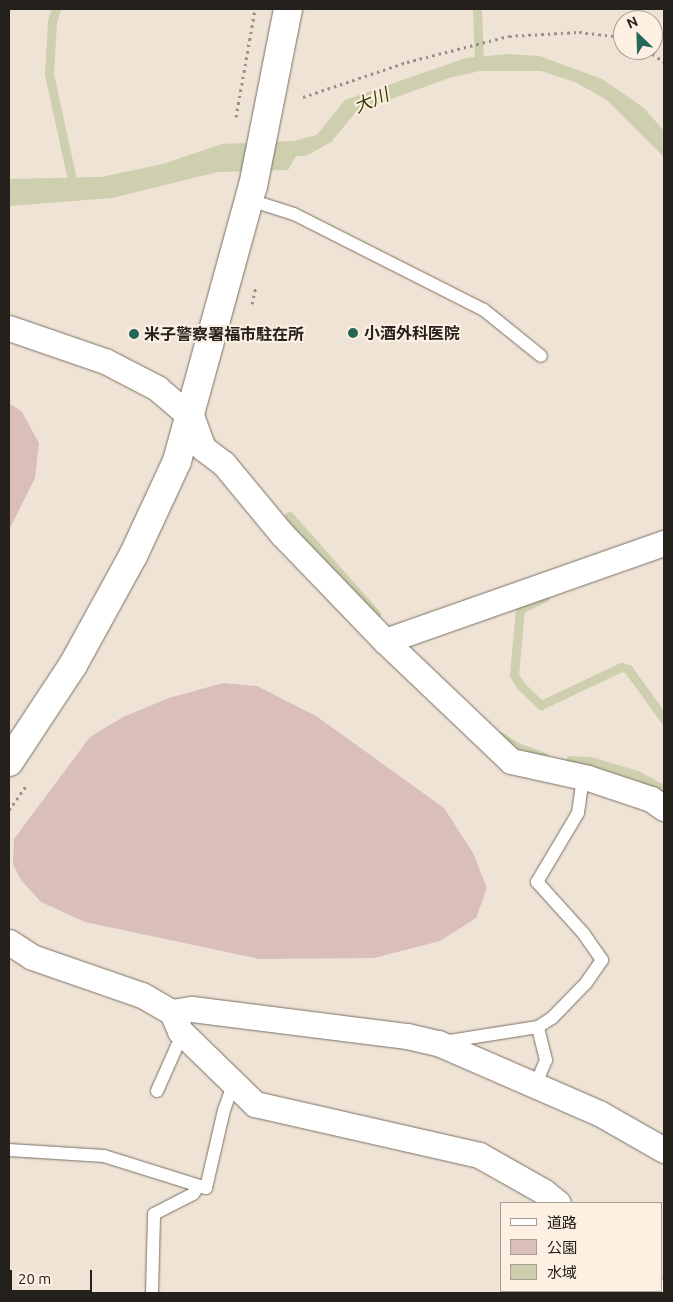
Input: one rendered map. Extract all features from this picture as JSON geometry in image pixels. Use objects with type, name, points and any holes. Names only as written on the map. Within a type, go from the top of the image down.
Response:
[{"type":"street","points":[[9,762],[73,665],[133,556],[177,461],[192,418],[252,193],[288,9]]},
{"type":"street","points":[[9,328],[105,361],[157,388],[192,418],[203,448],[224,464],[282,534],[385,641],[511,761],[583,776],[651,799],[664,808]]},
{"type":"street","points":[[385,641],[664,543]]},
{"type":"street","points":[[9,942],[32,957],[142,995],[172,1012],[185,1037],[255,1104],[480,1155],[543,1191],[557,1202]]},
{"type":"street","points":[[172,1012],[192,1009],[407,1036],[438,1043],[599,1113],[664,1150]]},
{"type":"lane","points":[[252,193],[484,310],[541,356]]},
{"type":"lane","points":[[438,1043],[538,1027],[552,1018],[586,983],[602,960],[584,934],[537,882],[578,813],[583,776]]},
{"type":"lane","points":[[535,1086],[546,1060],[538,1027]]},
{"type":"lane","points":[[157,1091],[177,1046],[185,1037]]},
{"type":"lane","points":[[9,1150],[104,1156],[206,1188],[224,1110],[233,1085]]},
{"type":"lane","points":[[152,1293],[154,1214],[193,1194],[199,1186]]},
{"type":"path","points":[[236,119],[255,9]]},
{"type":"path","points":[[303,97],[407,62],[509,36],[579,32],[613,35]]},
{"type":"green space","points":[[9,403],[22,412],[39,443],[35,478],[9,530]]},
{"type":"green space","points":[[223,683],[257,686],[316,716],[444,808],[473,853],[487,888],[476,918],[440,941],[374,958],[259,959],[85,922],[41,902],[21,880],[13,864],[14,839],[90,737],[123,717],[169,698]]},
{"type":"water","name":"大川","points":[[507,54],[539,56],[602,79],[644,108],[664,131],[664,157],[607,100],[575,82],[541,71],[480,71],[449,78],[356,112],[331,142],[306,156],[296,156],[288,170],[218,172],[112,198],[9,206],[9,179],[101,177],[163,164],[222,144],[294,141],[317,135],[345,100],[466,58]]},
{"type":"waterway","points":[[56,9],[52,21],[49,74],[74,189]]},
{"type":"waterway","points":[[477,9],[479,64]]},
{"type":"waterway","points":[[289,516],[376,614]]},
{"type":"waterway","points":[[545,597],[520,609],[514,675],[521,686],[541,705],[621,667],[628,669],[664,719]]},
{"type":"waterway","points":[[500,736],[517,747],[544,757]]},
{"type":"waterway","points":[[570,760],[590,761],[637,775],[664,790]]},
{"type":"place","name":"小酒外科医院","points":[[353,333]]},
{"type":"place","name":"米子警察署福市駐在所","points":[[134,334]]}]
